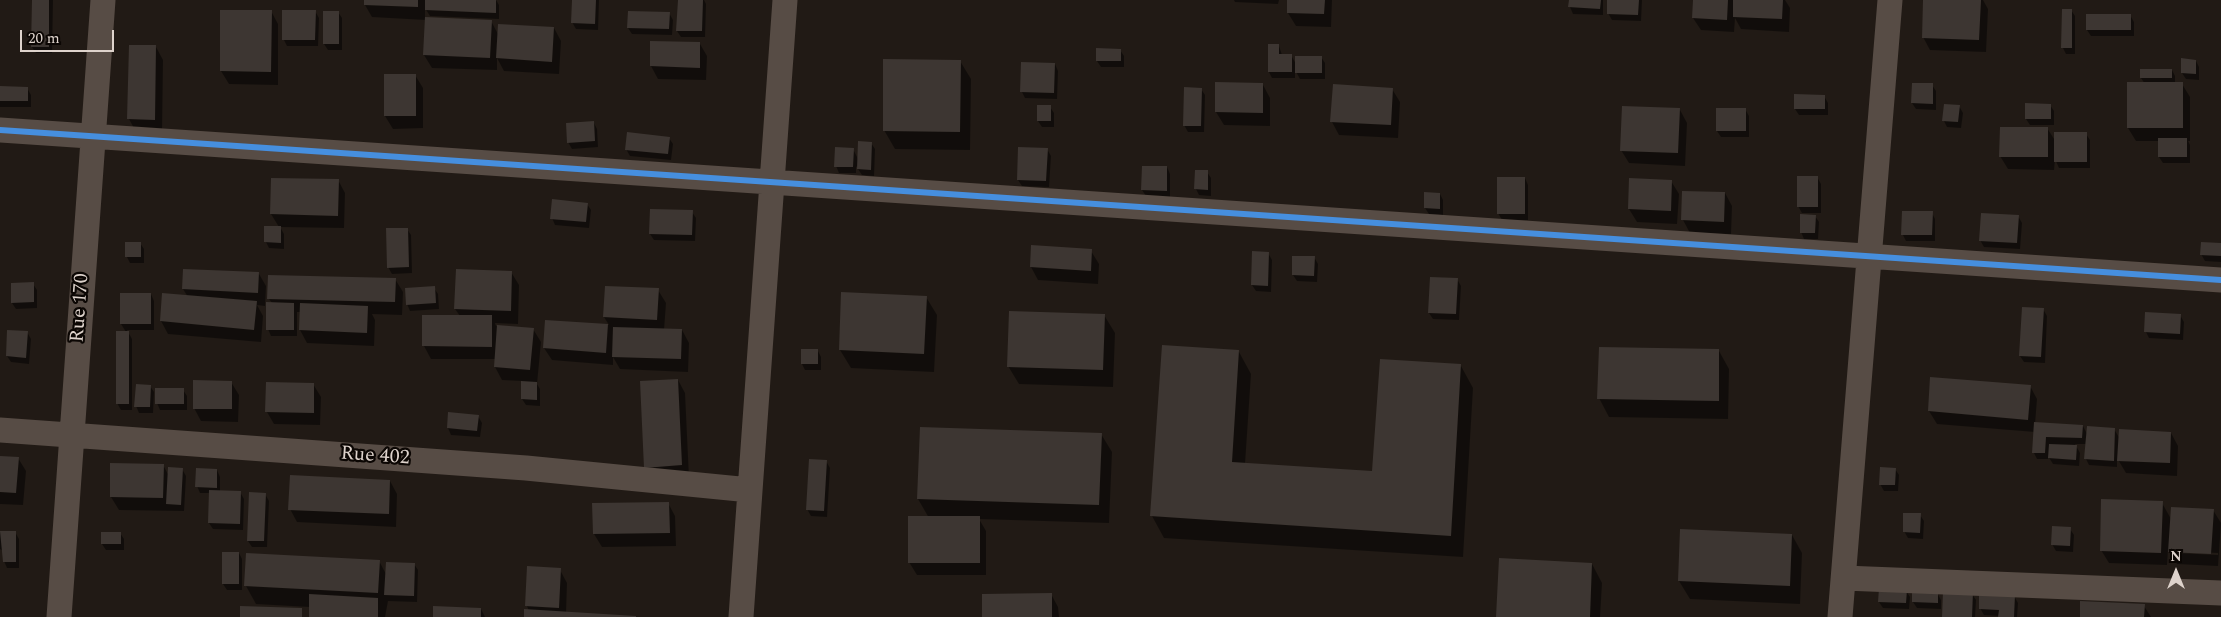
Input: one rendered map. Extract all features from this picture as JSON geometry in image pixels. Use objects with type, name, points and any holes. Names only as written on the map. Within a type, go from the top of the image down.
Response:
[{"type":"street","name":"Rue 170","points":[[59,617],[103,0]]},
{"type":"street","points":[[741,617],[785,0]]},
{"type":"street","points":[[1840,617],[1890,0]]},
{"type":"street","points":[[0,130],[2221,280]]},
{"type":"street","name":"Rue 402","points":[[0,430],[526,468],[750,490]]},
{"type":"street","points":[[1844,578],[2221,593]]},
{"type":"building","points":[[32,0],[49,0],[49,47],[31,47]]},
{"type":"building","points":[[364,0],[418,0],[418,7],[364,5]]},
{"type":"building","points":[[425,0],[496,0],[496,13],[425,10]]},
{"type":"building","points":[[572,0],[596,0],[595,24],[571,23]]},
{"type":"building","points":[[678,0],[703,0],[702,31],[676,31]]},
{"type":"building","points":[[1287,0],[1325,0],[1324,14],[1287,13]]},
{"type":"building","points":[[1569,0],[1601,0],[1600,9],[1568,7]]},
{"type":"building","points":[[1607,0],[1639,0],[1638,15],[1607,14]]},
{"type":"building","points":[[1693,0],[1728,0],[1727,20],[1692,18]]},
{"type":"building","points":[[1733,0],[1783,0],[1782,19],[1733,17]]},
{"type":"building","points":[[1923,0],[1981,0],[1979,40],[1922,38]]},
{"type":"building","points":[[2062,9],[2072,9],[2072,48],[2061,48]]},
{"type":"building","points":[[220,10],[272,10],[271,72],[220,71]]},
{"type":"building","points":[[282,10],[316,10],[315,40],[282,40]]},
{"type":"building","points":[[323,11],[339,11],[339,44],[323,44]]},
{"type":"building","points":[[628,11],[670,12],[669,29],[627,28]]},
{"type":"building","points":[[2086,14],[2131,14],[2131,30],[2086,30]]},
{"type":"building","points":[[425,17],[492,20],[490,58],[423,55]]},
{"type":"building","points":[[498,24],[554,27],[552,62],[496,58]]},
{"type":"building","points":[[650,41],[700,42],[700,68],[650,66]]},
{"type":"building","points":[[1268,44],[1279,44],[1279,54],[1292,54],[1292,72],[1268,72]]},
{"type":"building","points":[[129,45],[156,45],[155,120],[127,119]]},
{"type":"building","points":[[1096,48],[1121,49],[1121,61],[1096,61]]},
{"type":"building","points":[[1295,56],[1322,56],[1322,73],[1295,73]]},
{"type":"building","points":[[2181,58],[2196,60],[2196,74],[2181,73]]},
{"type":"building","points":[[883,59],[961,60],[960,132],[883,131]]},
{"type":"building","points":[[1021,62],[1055,63],[1054,93],[1020,92]]},
{"type":"building","points":[[2140,69],[2172,69],[2172,78],[2140,78]]},
{"type":"building","points":[[384,74],[416,74],[416,116],[384,116]]},
{"type":"building","points":[[1215,82],[1263,83],[1263,113],[1215,112]]},
{"type":"building","points":[[2127,82],[2183,82],[2183,128],[2127,128]]},
{"type":"building","points":[[1912,83],[1933,83],[1933,104],[1911,103]]},
{"type":"building","points":[[1333,84],[1393,88],[1391,125],[1330,122]]},
{"type":"building","points":[[0,86],[28,87],[28,101],[0,101]]},
{"type":"building","points":[[1184,87],[1202,88],[1201,126],[1183,126]]},
{"type":"building","points":[[1794,94],[1825,95],[1825,109],[1794,109]]},
{"type":"building","points":[[2025,103],[2051,104],[2051,119],[2025,119]]},
{"type":"building","points":[[1944,104],[1960,105],[1958,122],[1942,121]]},
{"type":"building","points":[[1037,105],[1051,105],[1051,121],[1037,121]]},
{"type":"building","points":[[1622,106],[1680,108],[1678,153],[1620,151]]},
{"type":"building","points":[[1716,108],[1746,108],[1746,131],[1716,131]]},
{"type":"building","points":[[594,121],[595,141],[567,143],[566,123]]},
{"type":"building","points":[[2000,127],[2048,127],[2048,157],[1999,157]]},
{"type":"building","points":[[627,132],[670,137],[668,154],[625,150]]},
{"type":"building","points":[[2054,132],[2087,132],[2087,162],[2054,162]]},
{"type":"building","points":[[2158,138],[2187,138],[2187,157],[2158,157]]},
{"type":"building","points":[[858,141],[872,142],[871,170],[857,169]]},
{"type":"building","points":[[835,147],[854,148],[853,167],[834,167]]},
{"type":"building","points":[[1018,147],[1048,148],[1046,181],[1017,180]]},
{"type":"building","points":[[1142,166],[1167,166],[1167,191],[1141,190]]},
{"type":"building","points":[[1195,170],[1208,170],[1208,190],[1194,189]]},
{"type":"building","points":[[1797,176],[1818,176],[1818,207],[1797,207]]},
{"type":"building","points":[[1497,177],[1525,177],[1525,214],[1497,214]]},
{"type":"building","points":[[271,178],[339,179],[338,216],[270,214]]},
{"type":"building","points":[[1629,178],[1672,180],[1671,211],[1628,209]]},
{"type":"building","points":[[1682,191],[1725,192],[1724,222],[1681,220]]},
{"type":"building","points":[[1424,192],[1440,193],[1440,209],[1424,208]]},
{"type":"building","points":[[552,199],[588,203],[586,222],[550,219]]},
{"type":"building","points":[[650,209],[693,210],[692,235],[649,234]]},
{"type":"building","points":[[1902,211],[1933,211],[1932,235],[1901,235]]},
{"type":"building","points":[[1981,213],[2019,215],[2017,243],[1979,241]]},
{"type":"building","points":[[1800,214],[1816,215],[1815,233],[1800,233]]},
{"type":"building","points":[[264,226],[281,226],[281,243],[264,242]]},
{"type":"building","points":[[386,228],[408,228],[409,267],[387,268]]},
{"type":"building","points":[[125,242],[141,242],[141,257],[125,257]]},
{"type":"building","points":[[2201,242],[2221,243],[2221,256],[2200,255]]},
{"type":"building","points":[[1031,245],[1092,249],[1091,271],[1030,267]]},
{"type":"building","points":[[1252,251],[1269,252],[1268,286],[1251,285]]},
{"type":"building","points":[[1292,256],[1315,256],[1314,276],[1292,275]]},
{"type":"building","points":[[183,269],[259,272],[258,293],[182,289]]},
{"type":"building","points":[[456,269],[512,271],[511,311],[454,309]]},
{"type":"building","points":[[268,275],[396,278],[395,302],[267,299]]},
{"type":"building","points":[[1430,277],[1458,278],[1456,314],[1428,313]]},
{"type":"building","points":[[34,282],[34,302],[11,303],[11,283]]},
{"type":"building","points":[[435,286],[436,303],[406,305],[405,288]]},
{"type":"building","points":[[605,286],[659,288],[657,320],[603,317]]},
{"type":"building","points":[[841,292],[927,296],[924,354],[839,350]]},
{"type":"building","points":[[120,293],[151,293],[151,324],[120,324]]},
{"type":"building","points":[[162,293],[257,301],[254,330],[160,321]]},
{"type":"building","points":[[266,302],[294,303],[294,330],[266,330]]},
{"type":"building","points":[[300,303],[368,306],[367,333],[299,330]]},
{"type":"building","points":[[2022,307],[2044,308],[2041,357],[2019,356]]},
{"type":"building","points":[[1009,311],[1105,314],[1103,370],[1007,367]]},
{"type":"building","points":[[2145,312],[2181,314],[2180,334],[2144,332]]},
{"type":"building","points":[[422,315],[492,315],[492,347],[422,346]]},
{"type":"building","points":[[545,320],[608,324],[606,353],[543,348]]},
{"type":"building","points":[[497,325],[534,328],[530,370],[494,367]]},
{"type":"building","points":[[613,327],[682,329],[681,359],[612,357]]},
{"type":"building","points":[[7,330],[28,331],[26,358],[6,356]]},
{"type":"building","points":[[116,331],[129,331],[129,404],[116,404]]},
{"type":"building","points":[[1162,345],[1239,350],[1232,462],[1372,471],[1380,359],[1461,364],[1451,536],[1150,516]]},
{"type":"building","points":[[1599,347],[1719,349],[1719,401],[1597,399]]},
{"type":"building","points":[[801,349],[818,349],[818,364],[801,364]]},
{"type":"building","points":[[1930,377],[2031,385],[2028,420],[1928,411]]},
{"type":"building","points":[[678,379],[682,465],[644,468],[640,381]]},
{"type":"building","points":[[193,380],[232,381],[232,409],[193,409]]},
{"type":"building","points":[[521,381],[537,382],[537,400],[521,399]]},
{"type":"building","points":[[266,382],[314,383],[314,413],[265,412]]},
{"type":"building","points":[[136,384],[151,385],[150,407],[134,407]]},
{"type":"building","points":[[155,388],[184,388],[184,404],[155,404]]},
{"type":"building","points":[[448,412],[479,415],[477,431],[447,428]]},
{"type":"building","points":[[2034,422],[2083,425],[2082,438],[2046,437],[2045,453],[2032,453]]},
{"type":"building","points":[[2087,426],[2115,428],[2114,461],[2084,459]]},
{"type":"building","points":[[920,427],[1102,433],[1099,505],[917,499]]},
{"type":"building","points":[[2119,429],[2171,432],[2170,463],[2117,461]]},
{"type":"building","points":[[2049,444],[2077,445],[2076,460],[2048,458]]},
{"type":"building","points":[[0,456],[19,457],[16,493],[0,492]]},
{"type":"building","points":[[809,459],[827,460],[824,511],[806,510]]},
{"type":"building","points":[[110,463],[164,464],[163,498],[110,497]]},
{"type":"building","points":[[168,467],[183,468],[181,505],[166,504]]},
{"type":"building","points":[[1880,467],[1896,468],[1895,485],[1879,485]]},
{"type":"building","points":[[196,468],[217,469],[217,488],[195,487]]},
{"type":"building","points":[[290,475],[390,480],[389,514],[288,510]]},
{"type":"building","points":[[209,490],[241,491],[240,524],[208,523]]},
{"type":"building","points":[[249,492],[266,493],[264,541],[247,541]]},
{"type":"building","points":[[2101,499],[2163,501],[2161,553],[2100,551]]},
{"type":"building","points":[[669,502],[670,533],[593,534],[592,503]]},
{"type":"building","points":[[2171,507],[2214,509],[2211,554],[2168,552]]},
{"type":"building","points":[[1903,513],[1921,513],[1920,533],[1903,532]]},
{"type":"building","points":[[908,516],[980,516],[980,563],[908,563]]},
{"type":"building","points":[[2052,526],[2071,527],[2070,546],[2051,545]]},
{"type":"building","points":[[1680,529],[1792,534],[1790,586],[1678,581]]},
{"type":"building","points":[[0,531],[16,531],[16,562],[3,562]]},
{"type":"building","points":[[101,532],[121,532],[121,544],[101,544]]},
{"type":"building","points":[[222,552],[239,552],[239,584],[222,584]]},
{"type":"building","points":[[246,553],[380,560],[378,593],[244,586]]},
{"type":"building","points":[[1499,558],[1592,563],[1590,617],[1496,617]]},
{"type":"building","points":[[386,562],[415,563],[414,596],[384,595]]},
{"type":"building","points":[[527,566],[561,568],[559,608],[525,606]]},
{"type":"building","points":[[1879,588],[1907,590],[1906,603],[1878,602]]},
{"type":"building","points":[[1912,590],[1938,592],[1938,603],[1912,602]]},
{"type":"building","points":[[1943,591],[1973,592],[1972,617],[1942,617]]},
{"type":"building","points":[[1052,593],[1052,617],[982,617],[982,594]]},
{"type":"building","points":[[1979,593],[2015,595],[2014,617],[1998,617],[1999,610],[1979,609]]},
{"type":"building","points":[[309,594],[378,598],[378,617],[309,617]]},
{"type":"building","points":[[2080,601],[2145,604],[2144,617],[2080,617]]},
{"type":"building","points":[[240,606],[302,608],[302,617],[240,617]]},
{"type":"building","points":[[433,606],[481,608],[481,617],[433,617]]},
{"type":"building","points":[[524,609],[636,616],[636,617],[524,617]]},
{"type":"cycle path","points":[[0,130],[2221,280]]}]
